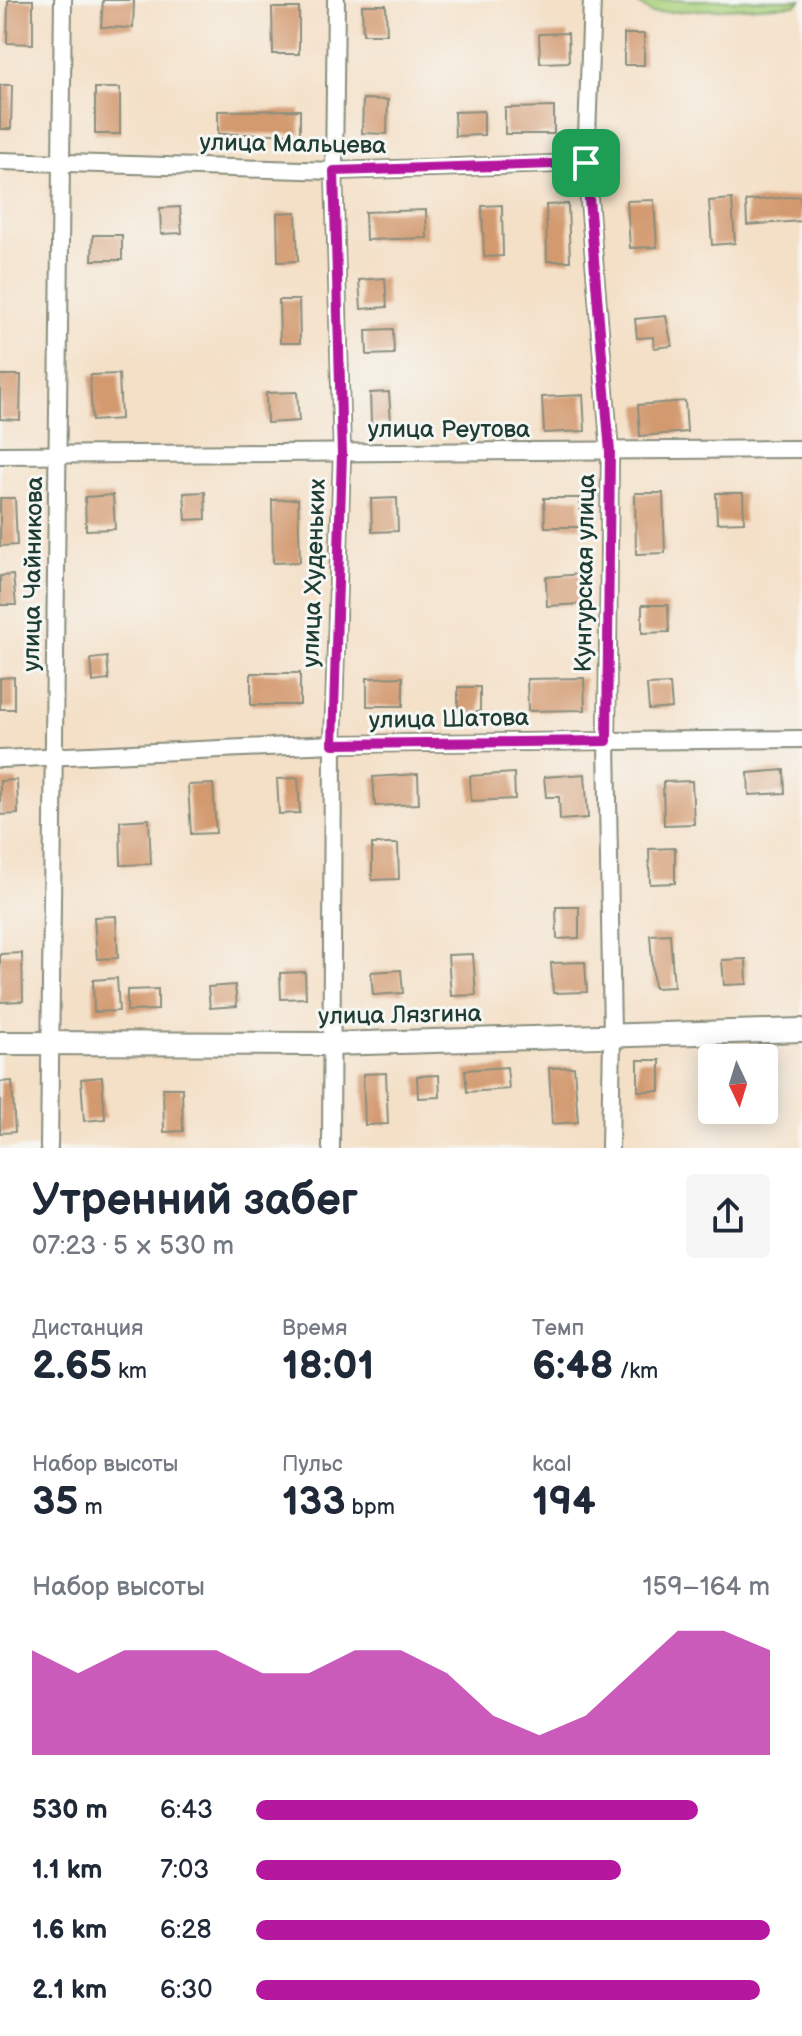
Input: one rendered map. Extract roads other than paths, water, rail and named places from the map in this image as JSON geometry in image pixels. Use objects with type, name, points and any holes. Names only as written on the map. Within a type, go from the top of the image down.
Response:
[{"type":"main road","name":"улица Лязгина","points":[[0,1043],[331,1044],[802,1030]]},
{"type":"street","name":"улица Чайникова","points":[[49,1148],[63,0]]},
{"type":"street","name":"улица Худеньких","points":[[331,1148],[333,744],[342,454],[334,171],[336,0]]},
{"type":"street","name":"Кунгурская улица","points":[[592,0],[586,163],[610,452],[607,741],[612,1035],[610,1148]]},
{"type":"street","name":"улица Мальцева","points":[[0,161],[334,171],[586,163]]},
{"type":"street","name":"улица Реутова","points":[[0,455],[802,449]]},
{"type":"street","name":"улица Шатова","points":[[0,759],[333,744],[802,739]]}]
